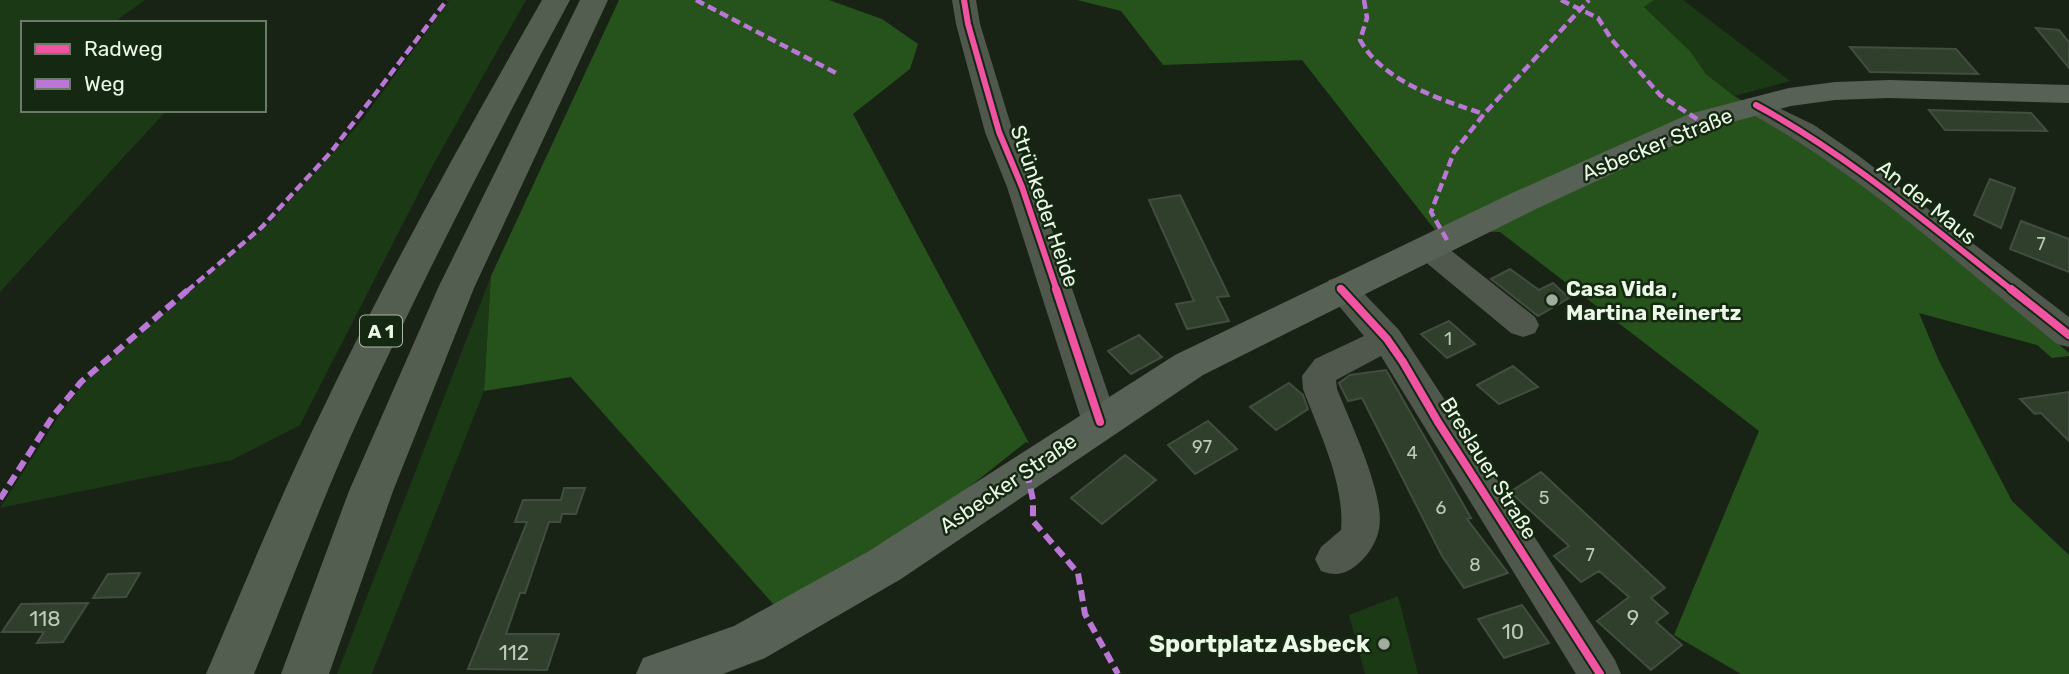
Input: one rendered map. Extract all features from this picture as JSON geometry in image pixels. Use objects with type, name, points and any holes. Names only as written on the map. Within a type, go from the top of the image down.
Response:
[{"type":"highway","name":"A 1","points":[[230,674],[337,422],[397,297],[494,111],[556,0]]},
{"type":"highway","name":"A 1","points":[[305,674],[371,491],[456,288],[594,0]]},
{"type":"main road","name":"Asbecker Straße","points":[[660,674],[748,643],[885,565],[1189,365],[1340,288],[1700,121],[1756,105],[1835,91],[1889,89],[2069,94]]},
{"type":"street","name":"Strünkeder Heide","points":[[964,0],[968,24],[999,132],[1022,187],[1100,422]]},
{"type":"street","name":"An der Maus","points":[[1802,95],[1817,114],[1919,197],[2036,308]]},
{"type":"street","name":"An der Maus","points":[[1756,105],[1804,131],[1849,162],[2069,335]]},
{"type":"street","points":[[1428,248],[1523,325]]},
{"type":"street","name":"Breslauer Straße","points":[[1340,288],[1387,339],[1600,674]]},
{"type":"street","points":[[2036,308],[2069,300]]},
{"type":"street","points":[[1335,559],[1351,547],[1360,530],[1362,518],[1358,497],[1320,389],[1319,376],[1327,368],[1387,339]]},
{"type":"green space","points":[[0,0],[145,0],[116,21],[21,21],[21,112],[165,112],[0,292]]},
{"type":"green space","points":[[450,0],[526,0],[433,165],[300,425],[232,460],[0,508],[60,414],[88,378],[267,226],[359,124]]},
{"type":"green space","points":[[619,0],[829,0],[882,19],[918,44],[910,69],[853,114],[1029,443],[1026,442],[915,530],[774,605],[571,377],[484,391],[491,276]]},
{"type":"green space","points":[[1077,0],[1654,0],[1644,7],[1690,51],[1706,74],[1734,96],[1814,140],[1897,206],[2069,353],[2069,356],[2052,358],[2037,345],[1919,313],[1939,361],[2012,501],[2069,555],[2069,674],[1741,674],[1674,635],[1759,431],[1500,232],[1435,230],[1302,60],[1163,65],[1121,11]]},
{"type":"green space","points":[[1654,0],[1683,0],[1790,81],[1734,96],[1706,74],[1690,51],[1644,7]]},
{"type":"green space","points":[[491,276],[484,391],[372,674],[337,674]]},
{"type":"green space","name":"Sportplatz Asbeck","points":[[1398,596],[1418,674],[1365,674],[1349,615]]},
{"type":"building","points":[[2036,28],[2059,30],[2069,42],[2069,68]]},
{"type":"building","points":[[1850,47],[1956,49],[1978,74],[1870,72]]},
{"type":"building","points":[[1929,110],[2031,113],[2047,131],[1945,130]]},
{"type":"building","points":[[1990,179],[2015,188],[2001,228],[1974,215]]},
{"type":"building","points":[[1180,195],[1229,296],[1217,297],[1229,321],[1187,329],[1176,304],[1194,301],[1149,200]]},
{"type":"building","points":[[2021,221],[2069,239],[2069,272],[2010,249]]},
{"type":"building","points":[[1510,269],[1539,290],[1553,283],[1569,298],[1538,316],[1491,279]]},
{"type":"building","points":[[1449,321],[1475,344],[1447,358],[1421,334]]},
{"type":"building","points":[[1139,335],[1162,357],[1131,374],[1108,351]]},
{"type":"building","points":[[1513,366],[1538,387],[1499,404],[1477,385]]},
{"type":"building","points":[[1386,370],[1471,518],[1467,519],[1508,573],[1464,588],[1442,556],[1362,398],[1348,401],[1339,383],[1350,375]]},
{"type":"building","points":[[1289,383],[1303,395],[1308,409],[1276,430],[1250,407]]},
{"type":"building","points":[[2069,392],[2069,441],[2041,413],[2035,414],[2020,399]]},
{"type":"building","points":[[1208,421],[1237,449],[1195,474],[1168,445]]},
{"type":"building","points":[[1125,455],[1156,480],[1102,524],[1071,498]]},
{"type":"building","points":[[1541,472],[1665,588],[1651,598],[1668,613],[1656,622],[1682,645],[1651,670],[1597,621],[1629,597],[1599,571],[1581,582],[1554,556],[1569,546],[1510,492]]},
{"type":"building","points":[[564,488],[585,488],[576,514],[562,514],[560,522],[549,522],[525,593],[520,593],[506,634],[559,634],[547,670],[468,669],[527,522],[515,522],[523,500],[561,500]]},
{"type":"building","points":[[140,573],[126,597],[93,598],[108,574]]},
{"type":"building","points":[[88,603],[63,642],[37,643],[44,632],[2,632],[21,604]]},
{"type":"building","points":[[1522,605],[1549,643],[1504,658],[1478,619]]},
{"type":"marked path","points":[[0,499],[53,416],[81,382],[262,227],[331,152],[447,0]]},
{"type":"marked path","points":[[696,0],[836,73]]},
{"type":"marked path","points":[[1364,0],[1367,18],[1360,40],[1372,56],[1418,89],[1484,114]]},
{"type":"marked path","points":[[1561,0],[1598,18],[1612,40],[1660,95],[1700,121]]},
{"type":"marked path","points":[[1447,240],[1431,212],[1454,152],[1484,114],[1589,0]]},
{"type":"marked path","points":[[1027,472],[1033,500],[1033,521],[1078,573],[1085,614],[1118,674]]},
{"type":"cycle path","points":[[964,0],[968,24],[999,132],[1022,187],[1100,422]]},
{"type":"cycle path","points":[[1756,105],[1804,131],[1849,162],[2069,335]]},
{"type":"cycle path","points":[[1340,288],[1387,339],[1403,362],[1438,422],[1600,674]]},
{"type":"place","name":"Casa Vida , Martina Reinertz","points":[[1552,300]]},
{"type":"place","name":"Sportplatz Asbeck","points":[[1384,644]]}]
